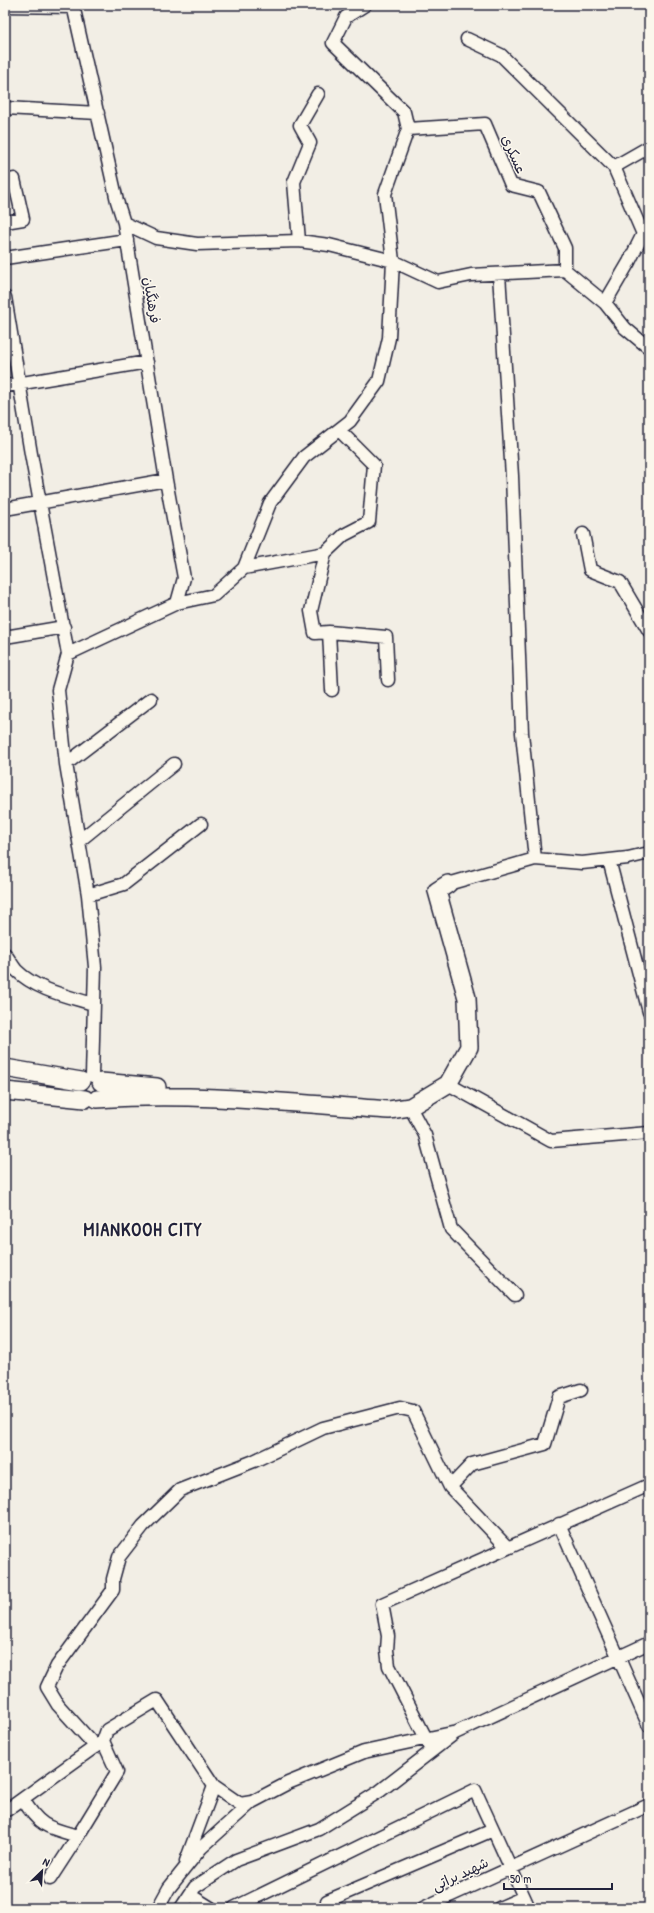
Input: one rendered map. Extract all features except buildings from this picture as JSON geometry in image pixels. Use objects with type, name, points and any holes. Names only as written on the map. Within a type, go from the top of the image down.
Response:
[{"type":"main road","points":[[5,1091],[91,1099],[138,1097],[251,1100],[389,1110],[410,1107],[448,1084],[469,1047],[467,998],[437,891],[448,884]]},
{"type":"main road","points":[[5,1068],[92,1080],[410,1107]]},
{"type":"main road","points":[[91,1099],[102,1094],[92,1080]]},
{"type":"street","points":[[68,654],[177,603],[214,595],[244,568],[270,503],[304,458],[350,422],[379,381],[389,338],[393,261],[385,194],[408,129],[404,112],[333,43],[346,17],[365,5]]},
{"type":"street","points":[[5,6],[73,6]]},
{"type":"street","name":"فرهنگیان","points":[[73,6],[127,240],[166,480],[184,578],[177,603]]},
{"type":"street","points":[[468,39],[501,55],[614,167],[646,232],[605,303]]},
{"type":"street","points":[[300,241],[294,182],[310,143],[300,124],[318,94]]},
{"type":"street","points":[[5,108],[98,113]]},
{"type":"street","name":"عسکری","points":[[408,129],[484,124],[511,185],[540,192],[565,248],[564,270]]},
{"type":"street","points":[[614,167],[649,147]]},
{"type":"street","points":[[5,181],[14,179],[23,219],[5,222]]},
{"type":"street","points":[[124,223],[156,238],[197,244],[300,241],[329,245],[393,261],[438,282],[471,275],[564,270],[605,303],[624,328],[649,348]]},
{"type":"street","points":[[5,258],[127,240]]},
{"type":"street","points":[[499,274],[512,476],[522,733],[536,859]]},
{"type":"street","points":[[5,296],[8,333],[20,382],[40,503],[68,654],[58,690],[66,764],[88,895],[95,967],[92,1080]]},
{"type":"street","points":[[5,386],[20,382],[147,362]]},
{"type":"street","points":[[339,430],[374,465],[369,522],[344,534],[325,553],[312,611],[315,633],[328,632],[386,637],[388,680]]},
{"type":"street","points":[[5,509],[166,480]]},
{"type":"street","points":[[584,534],[590,570],[620,582],[649,631]]},
{"type":"street","points":[[244,568],[325,553]]},
{"type":"street","points":[[5,637],[64,628]]},
{"type":"street","points":[[328,632],[332,690]]},
{"type":"street","points":[[66,764],[151,699]]},
{"type":"street","points":[[79,841],[174,764]]},
{"type":"street","points":[[88,895],[124,884],[200,824]]},
{"type":"street","points":[[448,884],[536,859],[582,863],[649,853]]},
{"type":"street","points":[[609,860],[649,1012]]},
{"type":"street","points":[[5,954],[16,970],[29,980],[49,990],[93,1004]]},
{"type":"street","points":[[448,1084],[551,1141],[649,1133]]},
{"type":"street","points":[[410,1107],[425,1136],[451,1229],[515,1295]]},
{"type":"street","points":[[450,1487],[472,1464],[545,1444],[559,1397],[581,1390]]},
{"type":"street","points":[[50,1879],[117,1772],[99,1744],[58,1705],[47,1687],[57,1666],[113,1590],[113,1580],[119,1557],[143,1526],[180,1490],[254,1461],[323,1428],[400,1408],[413,1411],[450,1487],[507,1547]]},
{"type":"street","points":[[432,1750],[425,1739],[389,1666],[386,1650],[388,1636],[382,1604],[649,1485]]},
{"type":"street","points":[[559,1524],[649,1726]]},
{"type":"street","points":[[158,1908],[169,1888],[201,1848],[252,1802],[288,1782],[364,1752],[455,1732],[649,1644]]},
{"type":"street","points":[[7,1810],[99,1744],[107,1730],[157,1700],[214,1786],[240,1804],[252,1802]]},
{"type":"street","points":[[181,1908],[195,1887],[236,1860],[319,1829],[380,1791],[455,1732]]},
{"type":"street","points":[[181,1873],[214,1786]]},
{"type":"street","points":[[234,1908],[475,1790],[526,1903],[499,1908]]},
{"type":"street","points":[[23,1799],[30,1811],[46,1827],[78,1836]]},
{"type":"street","name":"شهید براتی","points":[[423,1908],[510,1867],[649,1805]]},
{"type":"street","points":[[327,1901],[493,1830]]},
{"type":"street","points":[[190,1895],[211,1908]]},
{"type":"district","name":"MIANKOOH CITY","points":[[143,1230]]}]
